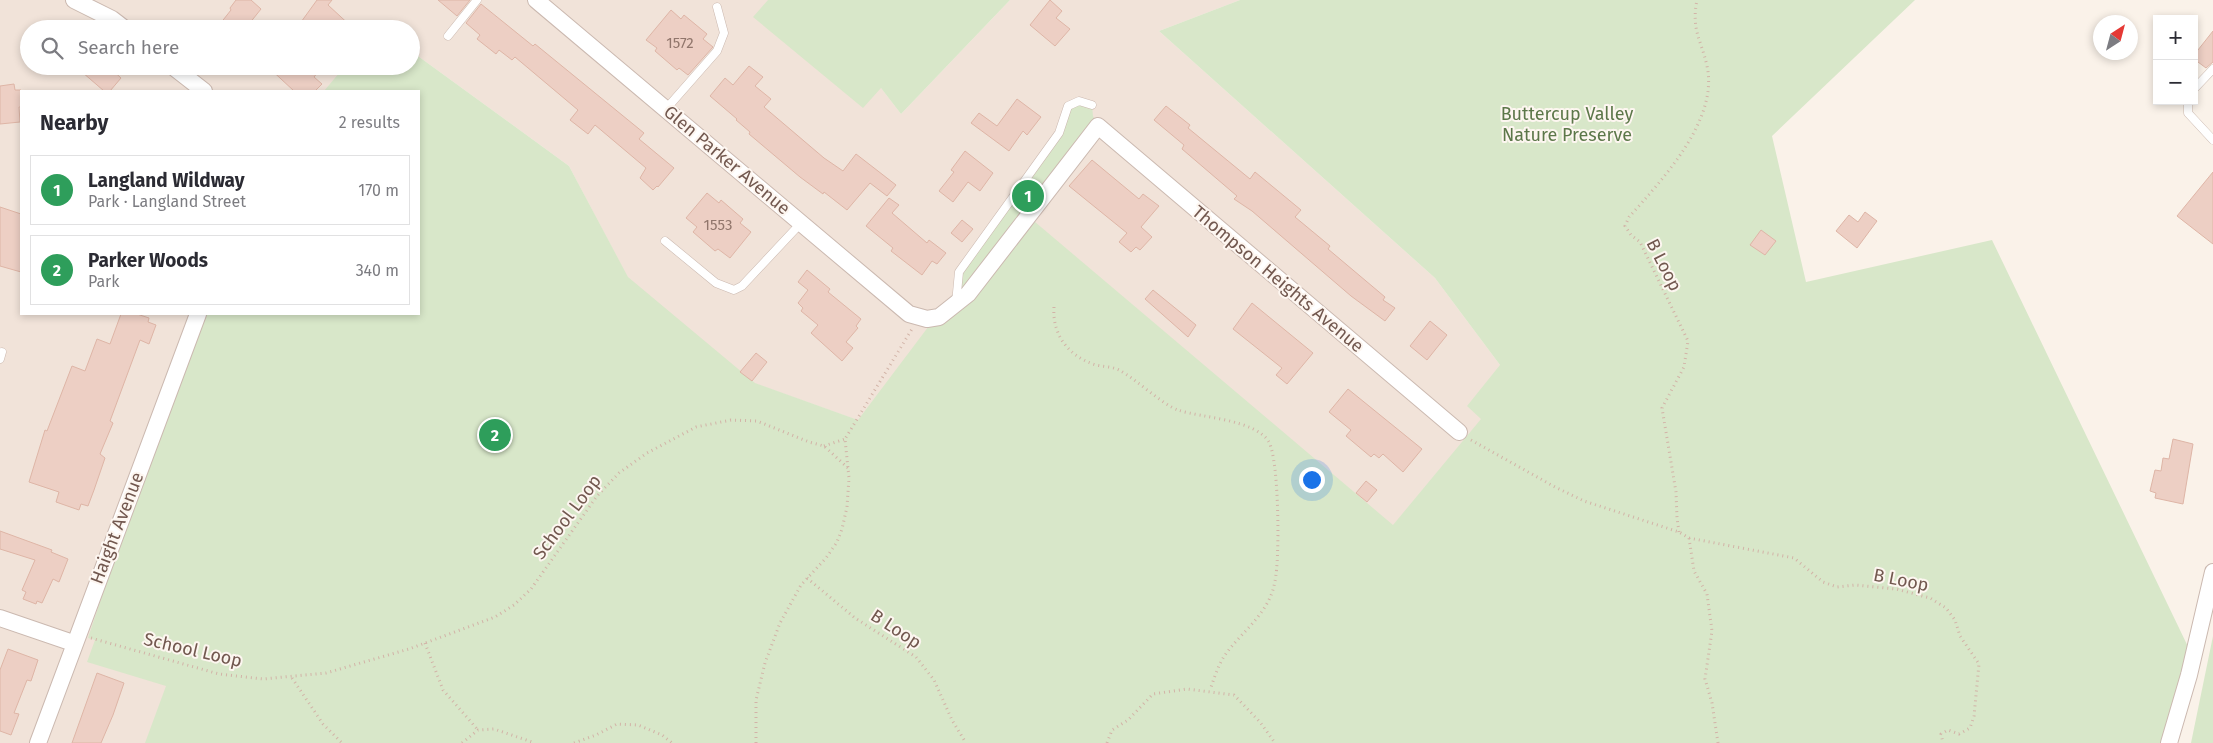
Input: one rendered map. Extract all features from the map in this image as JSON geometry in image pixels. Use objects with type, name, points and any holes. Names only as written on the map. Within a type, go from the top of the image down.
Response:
[{"type":"street","points":[[74,0],[113,20]]},
{"type":"street","name":"Glen Parker Avenue","points":[[536,0],[916,322]]},
{"type":"street","points":[[184,75],[203,90]]},
{"type":"street","name":"Thompson Heights Avenue","points":[[956,305],[968,294],[1098,126],[1459,432]]},
{"type":"street","points":[[916,322],[939,317],[956,305]]},
{"type":"street","name":"Haight Avenue","points":[[38,743],[81,640],[198,315]]},
{"type":"street","points":[[2169,743],[2189,675],[2213,572]]},
{"type":"street","points":[[0,618],[81,640]]},
{"type":"lane","points":[[448,36],[477,0]]},
{"type":"lane","points":[[666,109],[717,51],[724,33],[717,7]]},
{"type":"lane","points":[[2198,85],[2213,69]]},
{"type":"lane","points":[[956,305],[956,286],[963,265],[1059,133],[1068,106],[1079,101],[1092,105]]},
{"type":"lane","points":[[2188,105],[2188,113],[2204,133],[2213,140]]},
{"type":"lane","points":[[665,241],[716,283],[734,290],[742,286],[801,223]]},
{"type":"path","name":"B Loop","points":[[1680,532],[1676,518],[1676,492],[1662,408],[1684,367],[1688,341],[1640,242],[1631,235],[1625,226],[1629,217],[1681,156],[1709,93],[1708,67],[1693,18],[1697,0]]},
{"type":"path","points":[[1054,306],[1053,320],[1060,339],[1073,353],[1092,364],[1117,369],[1176,410],[1219,418],[1250,428],[1268,441],[1274,456],[1278,531],[1275,583],[1259,618],[1224,656],[1210,690]]},
{"type":"path","points":[[756,743],[756,700],[765,663],[780,623],[792,600],[807,578],[837,542],[842,529],[847,507],[848,468],[845,438],[916,322]]},
{"type":"path","name":"School Loop","points":[[81,640],[219,674],[263,679],[292,678],[326,673],[425,643],[495,617],[514,605],[531,588],[597,496],[618,473],[647,453],[696,427],[731,420],[757,421],[824,446],[848,468]]},
{"type":"path","name":"B Loop","points":[[1459,432],[1491,452],[1584,501],[1680,532],[1689,538],[1705,539],[1735,548],[1794,558],[1823,582],[1896,590],[1930,598],[1946,608],[1955,620],[1960,636],[1979,664],[1974,716],[1970,728],[1959,734],[1948,730],[1942,734],[1943,743]]},
{"type":"path","points":[[824,446],[845,438]]},
{"type":"path","points":[[1689,538],[1694,571],[1706,594],[1712,631],[1705,679],[1712,703],[1718,743]]},
{"type":"path","name":"B Loop","points":[[807,578],[855,618],[916,656],[934,680],[952,720],[966,743]]},
{"type":"path","points":[[425,643],[443,690],[478,730]]},
{"type":"path","points":[[292,678],[323,724],[342,743]]},
{"type":"path","points":[[1108,743],[1112,730],[1128,720],[1153,694],[1173,690],[1210,690],[1234,695],[1260,722],[1275,743]]},
{"type":"path","points":[[574,743],[596,735],[617,724],[638,725],[662,735],[672,743]]},
{"type":"path","points":[[462,743],[478,730],[494,728],[535,743]]},
{"type":"shaded area","points":[[0,0],[814,0],[901,114],[1010,0],[1240,0],[1159,31],[1435,278],[1533,409],[1400,572],[902,436],[667,352],[569,166],[420,58],[420,20],[20,20],[20,75],[355,75],[349,90],[20,90],[20,315],[195,315],[286,692],[333,743],[0,743]]},
{"type":"green space","points":[[768,0],[1010,0],[901,114],[881,88],[863,108],[753,17]]},
{"type":"green space","name":"Buttercup Valley Nature Preserve","points":[[1240,0],[1915,0],[1772,136],[1806,282],[1992,240],[2193,657],[2169,743],[145,743],[166,686],[87,662],[95,640],[88,638],[195,315],[420,315],[420,90],[325,90],[337,75],[420,75],[420,58],[569,166],[628,277],[755,383],[858,420],[956,290],[959,272],[1059,133],[1064,114],[1079,101],[1092,105],[1093,116],[1098,126],[1028,216],[1393,525],[1481,419],[1467,406],[1500,365],[1435,278],[1159,31]]},
{"type":"green space","points":[[2213,636],[2213,743],[2191,743]]},
{"type":"building","points":[[236,0],[251,0],[261,9],[252,20],[223,20],[231,10],[230,8]]},
{"type":"building","points":[[317,0],[332,0],[328,5],[344,20],[325,20],[303,20]]},
{"type":"building","points":[[438,0],[470,0],[457,16]]},
{"type":"building","points":[[1050,0],[1062,11],[1056,18],[1070,29],[1055,46],[1030,25]]},
{"type":"building","points":[[481,4],[533,46],[535,44],[644,133],[639,139],[674,168],[658,187],[653,190],[640,178],[646,168],[595,125],[588,134],[570,120],[578,110],[515,57],[512,60],[499,50],[496,54],[477,39],[480,35],[466,23]]},
{"type":"building","points":[[671,10],[681,19],[684,15],[707,34],[703,39],[713,47],[688,75],[679,68],[677,70],[655,51],[657,48],[646,40]]},
{"type":"building","points":[[2213,31],[2213,62],[2206,68],[2198,62],[2198,50]]},
{"type":"building","points":[[749,66],[763,77],[755,86],[771,99],[764,107],[824,158],[843,171],[856,154],[896,185],[887,196],[870,183],[847,210],[824,192],[823,194],[800,177],[749,134],[750,132],[737,119],[710,96],[725,78],[733,85]]},
{"type":"building","points":[[85,75],[118,75],[121,78],[111,90],[103,90]]},
{"type":"building","points":[[277,75],[316,75],[314,77],[322,84],[316,90],[293,90]]},
{"type":"building","points":[[14,84],[15,90],[20,90],[20,122],[0,124],[0,86]]},
{"type":"building","points":[[1017,99],[1041,117],[1027,135],[1023,131],[1009,151],[971,123],[979,113],[997,126]]},
{"type":"building","points":[[1166,106],[1190,125],[1188,128],[1250,179],[1255,172],[1301,210],[1295,217],[1330,246],[1328,249],[1385,297],[1383,300],[1395,308],[1385,321],[1351,296],[1252,211],[1234,199],[1237,196],[1182,149],[1184,145],[1154,120]]},
{"type":"building","points":[[965,151],[993,173],[980,191],[968,182],[953,202],[939,191],[954,172],[951,170]]},
{"type":"building","points":[[1092,160],[1139,199],[1143,194],[1159,206],[1141,227],[1152,237],[1140,250],[1136,247],[1131,252],[1119,242],[1127,233],[1069,186]]},
{"type":"building","points":[[2213,172],[2213,244],[2177,216]]},
{"type":"building","points":[[707,193],[719,203],[721,200],[743,219],[740,223],[751,232],[730,258],[718,249],[715,251],[693,232],[697,227],[686,218]]},
{"type":"building","points":[[889,198],[899,205],[892,213],[927,243],[929,240],[946,253],[937,264],[932,261],[922,275],[891,251],[893,248],[866,226]]},
{"type":"building","points":[[0,207],[20,214],[20,272],[0,266]]},
{"type":"building","points":[[1865,212],[1877,221],[1857,248],[1836,231],[1849,215],[1858,222]]},
{"type":"building","points":[[962,220],[973,229],[962,242],[951,233]]},
{"type":"building","points":[[1761,230],[1776,241],[1765,255],[1750,245]]},
{"type":"building","points":[[807,270],[830,289],[828,292],[861,319],[856,326],[858,328],[846,342],[853,348],[842,361],[811,333],[818,325],[801,311],[803,308],[798,303],[808,290],[798,282]]},
{"type":"building","points":[[1153,290],[1196,325],[1188,337],[1145,299]]},
{"type":"building","points":[[1252,303],[1313,353],[1287,384],[1276,375],[1282,368],[1233,329]]},
{"type":"building","points":[[121,315],[140,315],[149,318],[148,322],[156,325],[149,344],[140,340],[110,421],[113,423],[100,454],[105,458],[94,490],[88,506],[81,504],[79,510],[56,502],[59,492],[29,482],[45,430],[47,431],[72,366],[85,371],[97,339],[110,344]]},
{"type":"building","points":[[1430,321],[1447,335],[1427,360],[1410,346]]},
{"type":"building","points":[[756,353],[767,362],[752,381],[740,372]]},
{"type":"building","points":[[1348,389],[1422,449],[1403,472],[1383,454],[1379,458],[1374,454],[1371,457],[1346,436],[1351,430],[1329,412]]},
{"type":"building","points":[[2173,439],[2193,444],[2183,504],[2155,498],[2156,493],[2150,491],[2155,470],[2161,471],[2163,458],[2169,459]]},
{"type":"building","points":[[1366,481],[1377,490],[1367,502],[1356,493]]},
{"type":"building","points":[[0,531],[52,550],[51,552],[68,559],[59,582],[53,579],[42,603],[37,601],[36,604],[23,599],[26,592],[22,590],[35,560],[0,549]]},
{"type":"building","points":[[8,649],[38,660],[31,681],[27,680],[14,713],[19,714],[11,735],[0,731],[0,670]]},
{"type":"building","points":[[97,673],[124,683],[113,715],[101,743],[72,743]]},
{"type":"place","name":"Langland Wildway","points":[[1028,196]]},
{"type":"place","name":"Parker Woods","points":[[495,435]]}]
